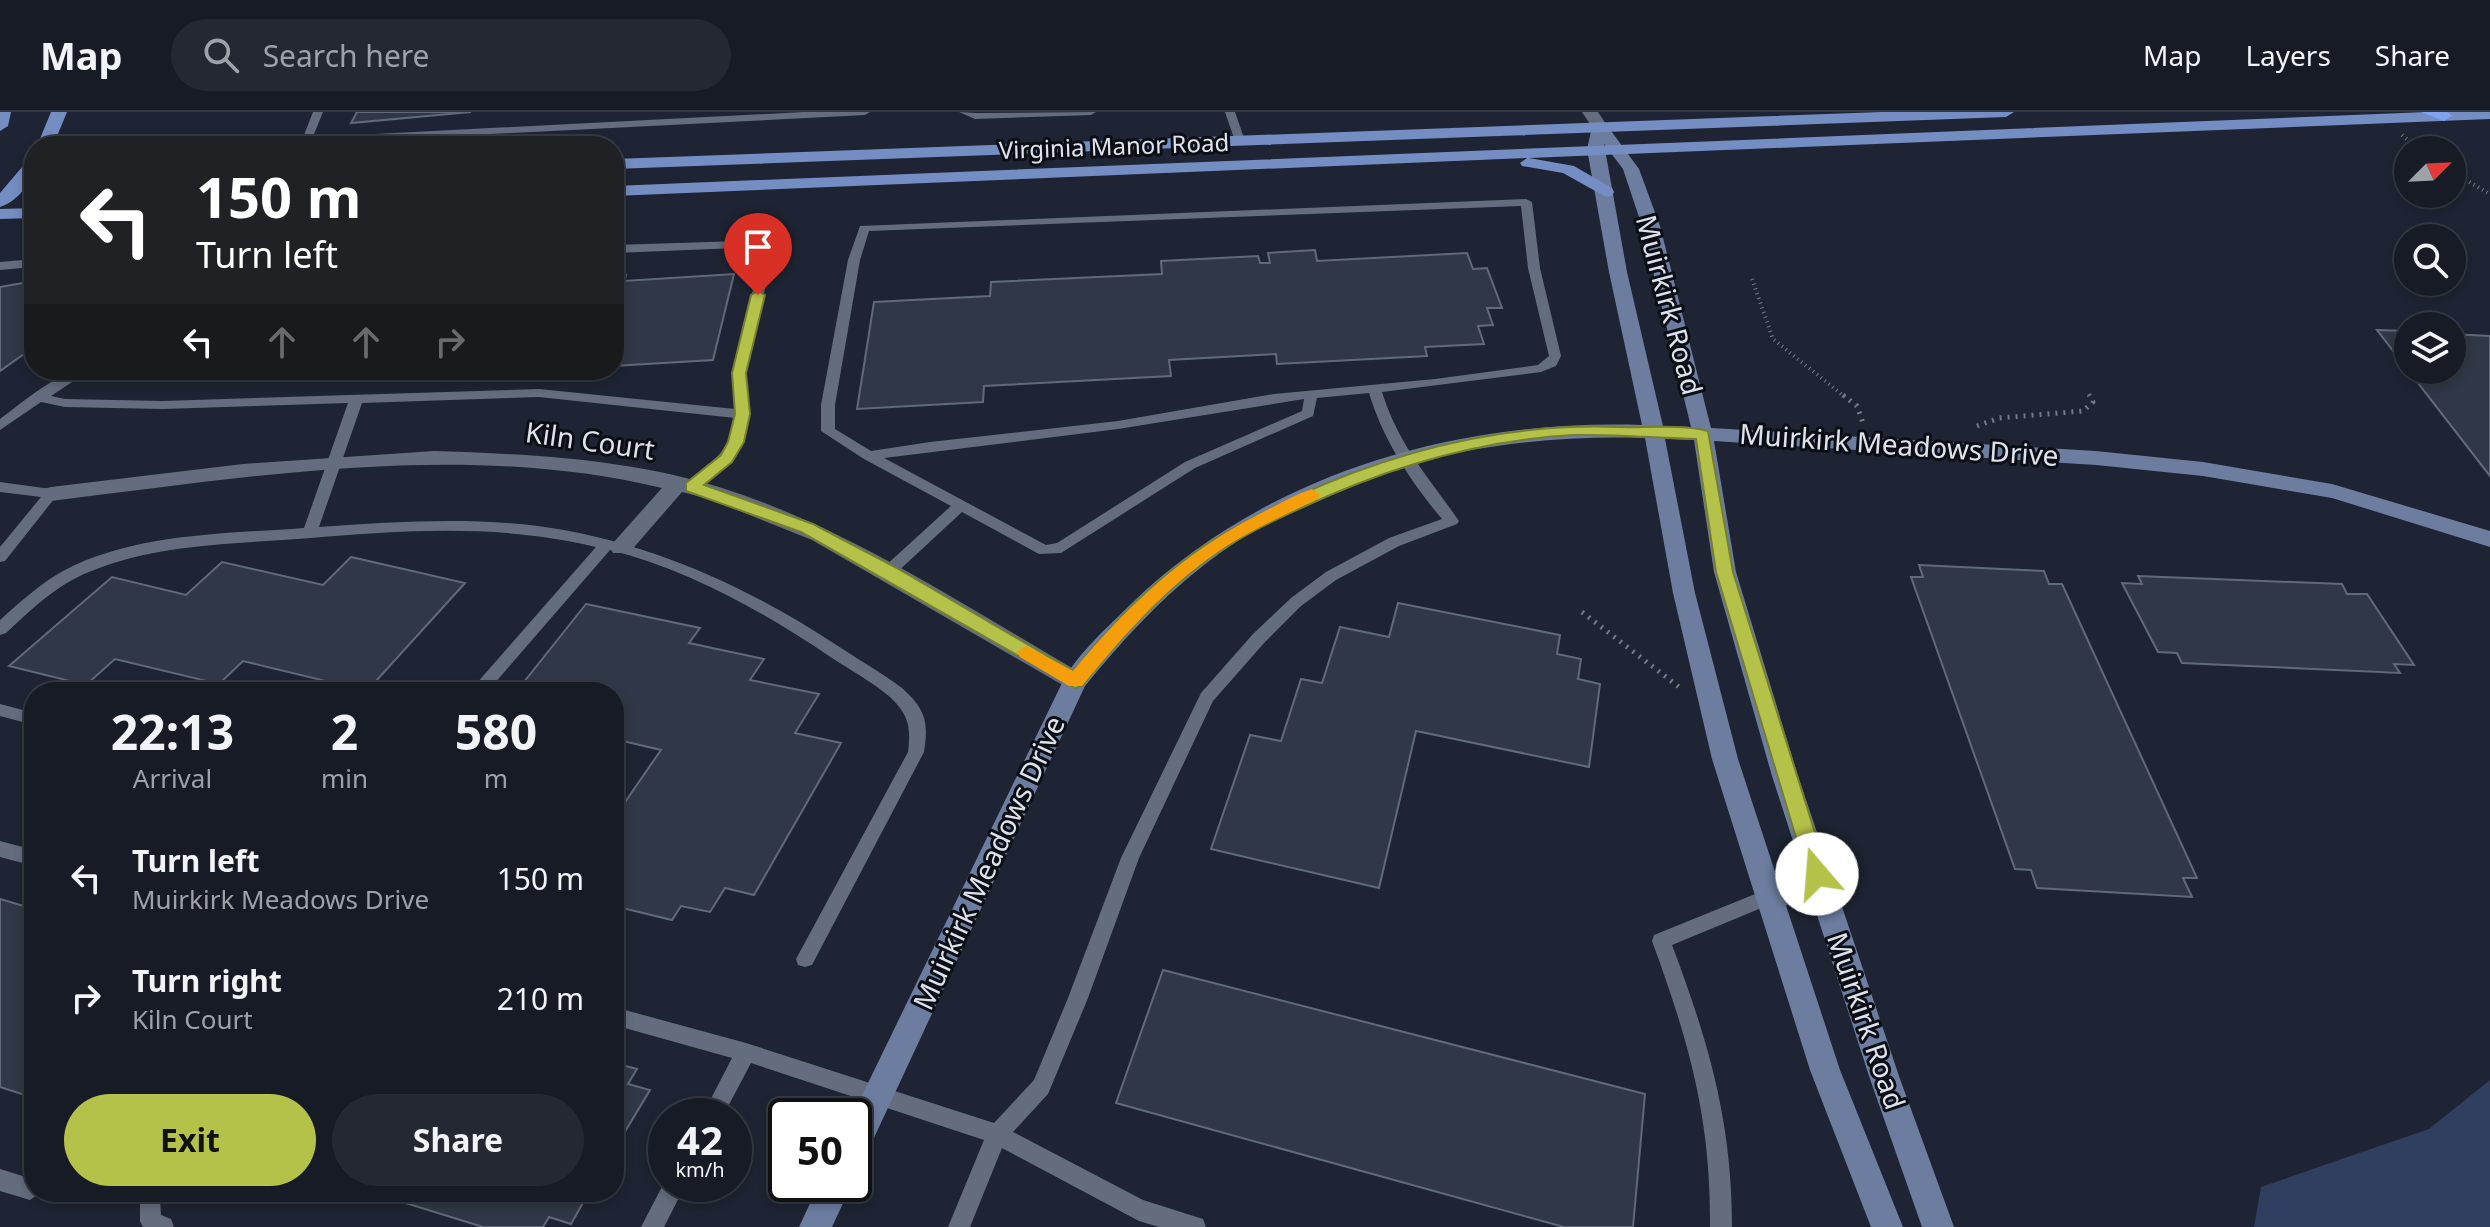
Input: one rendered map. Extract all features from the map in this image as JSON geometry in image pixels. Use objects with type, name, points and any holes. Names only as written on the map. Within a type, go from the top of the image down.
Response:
[{"type":"main road","points":[[0,126],[3,112]]},
{"type":"main road","points":[[49,136],[59,112]]},
{"type":"main road","name":"Virginia Manor Road","points":[[624,164],[2006,112]]},
{"type":"main road","name":"Virginia Manor Road","points":[[624,191],[2490,114]]},
{"type":"main road","name":"Muirkirk Road","points":[[1600,127],[1631,169],[1651,226],[1703,435],[1725,572],[1825,899],[1938,1227]]},
{"type":"main road","name":"Muirkirk Road","points":[[1600,127],[1595,149],[1606,192],[1618,272],[1654,433],[1684,593],[1721,743],[1825,1070],[1887,1227]]},
{"type":"main road","points":[[1474,155],[1568,169],[1606,192]]},
{"type":"main road","points":[[0,202],[17,188]]},
{"type":"main road","points":[[0,214],[24,213]]},
{"type":"main road","name":"Muirkirk Meadows Drive","points":[[872,1108],[1075,681],[1123,624],[1151,597],[1233,534],[1293,503],[1356,476],[1408,458],[1474,442],[1545,433],[1577,430],[1734,434],[2151,461],[2311,486],[2490,539]]},
{"type":"main road","points":[[815,1227],[827,1202]]},
{"type":"street","name":"Muirkirk Road","points":[[1590,112],[1600,127]]},
{"type":"street","name":"Kiln Court","points":[[51,494],[397,456],[534,459],[649,474],[807,528],[889,571],[1075,681]]},
{"type":"street","points":[[614,546],[685,485]]},
{"type":"lane","points":[[310,136],[318,112]]},
{"type":"lane","points":[[393,136],[865,112]]},
{"type":"lane","points":[[964,112],[975,116],[1091,112]]},
{"type":"lane","points":[[1230,112],[1240,141]]},
{"type":"lane","points":[[869,456],[930,446],[1103,427],[1274,398],[1523,373],[1551,363],[1555,356],[1534,268],[1526,202],[864,228],[854,260],[828,405],[828,431],[869,456],[1044,550],[1061,548],[1190,465],[1308,413],[1311,395]]},
{"type":"lane","points":[[624,249],[770,243],[739,373],[742,414],[736,442],[726,458],[685,485]]},
{"type":"lane","points":[[0,266],[24,264]]},
{"type":"lane","points":[[0,426],[67,380]]},
{"type":"lane","points":[[959,1227],[997,1134],[1041,1087],[1130,858],[1207,697],[1259,638],[1296,602],[1331,576],[1394,542],[1452,521],[1431,498],[1380,412],[1374,389]]},
{"type":"lane","points":[[39,397],[65,403],[163,405],[539,393],[742,414]]},
{"type":"lane","points":[[310,533],[331,464],[356,400]]},
{"type":"lane","points":[[0,487],[51,494]]},
{"type":"lane","points":[[0,557],[51,494]]},
{"type":"lane","points":[[889,571],[961,505]]},
{"type":"lane","points":[[0,629],[50,585],[94,564],[181,545],[310,533],[436,525],[527,530],[614,546],[714,581],[809,633],[905,699],[919,724],[916,752],[805,959]]},
{"type":"lane","points":[[486,682],[614,546]]},
{"type":"lane","points":[[0,710],[24,716]]},
{"type":"lane","points":[[0,849],[24,855]]},
{"type":"lane","points":[[1721,1227],[1720,1153],[1713,1099],[1698,1042],[1661,941],[1770,896],[1825,899]]},
{"type":"lane","points":[[624,1019],[879,1093],[997,1134],[1139,1210],[1195,1227]]},
{"type":"lane","points":[[722,1098],[746,1052]]},
{"type":"lane","points":[[0,1180],[24,1187]]},
{"type":"lane","points":[[149,1202],[151,1221],[163,1227]]},
{"type":"lane","points":[[652,1227],[665,1202]]},
{"type":"path","points":[[2396,130],[2403,136]]},
{"type":"path","points":[[2466,180],[2490,194]]},
{"type":"path","points":[[1752,279],[1773,339],[1857,406],[1872,445]]},
{"type":"path","points":[[1977,426],[1999,418],[2083,411],[2093,402],[2089,394]]},
{"type":"path","points":[[1582,612],[1679,687]]},
{"type":"shaded area","points":[[2490,1080],[2490,1227],[2254,1227],[2261,1187],[2429,1129]]},
{"type":"building","points":[[357,112],[471,112],[351,123]]},
{"type":"building","points":[[1315,250],[1317,261],[1467,253],[1473,269],[1487,268],[1502,308],[1487,308],[1493,325],[1478,326],[1484,344],[1425,347],[1427,356],[1277,364],[1276,354],[1169,360],[1171,376],[984,386],[983,402],[857,409],[874,302],[990,296],[991,282],[1162,274],[1161,261],[1258,256],[1260,263],[1270,263],[1268,253]]},
{"type":"building","points":[[734,274],[713,360],[624,365],[624,281]]},
{"type":"building","points":[[24,283],[24,354],[0,371],[0,287]]},
{"type":"building","points":[[2377,330],[2394,331],[2394,352]]},
{"type":"building","points":[[2466,335],[2490,336],[2490,476],[2419,384],[2466,384]]},
{"type":"building","points":[[351,557],[465,583],[375,682],[330,682],[243,661],[221,682],[115,659],[89,682],[74,682],[9,666],[112,577],[186,595],[222,562],[323,585]]},
{"type":"building","points":[[1919,565],[2044,571],[2049,584],[2062,584],[2197,878],[2183,878],[2192,897],[2037,888],[2031,870],[2015,869],[1911,577],[1923,577]]},
{"type":"building","points":[[2138,576],[2342,584],[2347,594],[2367,594],[2414,665],[2394,664],[2400,673],[2182,663],[2177,653],[2158,652],[2122,583],[2142,584]]},
{"type":"building","points":[[1398,603],[1560,635],[1557,654],[1581,659],[1578,679],[1600,684],[1589,767],[1416,731],[1379,888],[1211,849],[1250,735],[1281,741],[1301,679],[1322,683],[1340,627],[1389,637]]},
{"type":"building","points":[[586,604],[700,628],[689,643],[764,659],[750,680],[819,694],[795,733],[841,743],[754,895],[725,888],[710,912],[681,906],[672,920],[624,908],[624,804],[661,750],[624,741],[624,682],[524,682]]},
{"type":"building","points":[[0,899],[24,906],[24,1095],[0,1087]]},
{"type":"building","points":[[1163,970],[1645,1094],[1633,1227],[1564,1227],[1116,1103]]},
{"type":"building","points":[[624,1066],[637,1069],[628,1084],[650,1090],[624,1133]]},
{"type":"building","points":[[402,1202],[583,1202],[571,1224],[549,1217],[543,1227],[483,1227]]},
{"type":"slow traffic","points":[[1026,652],[1075,681],[1123,624],[1200,557],[1233,534],[1312,495]]},
{"type":"route","points":[[758,295],[739,373],[742,414],[736,442],[726,458],[692,487],[807,528],[889,571],[1075,681],[1123,624],[1200,557],[1233,534],[1293,503],[1356,476],[1421,454],[1474,442],[1545,433],[1577,430],[1703,435],[1725,572],[1817,874]]}]
